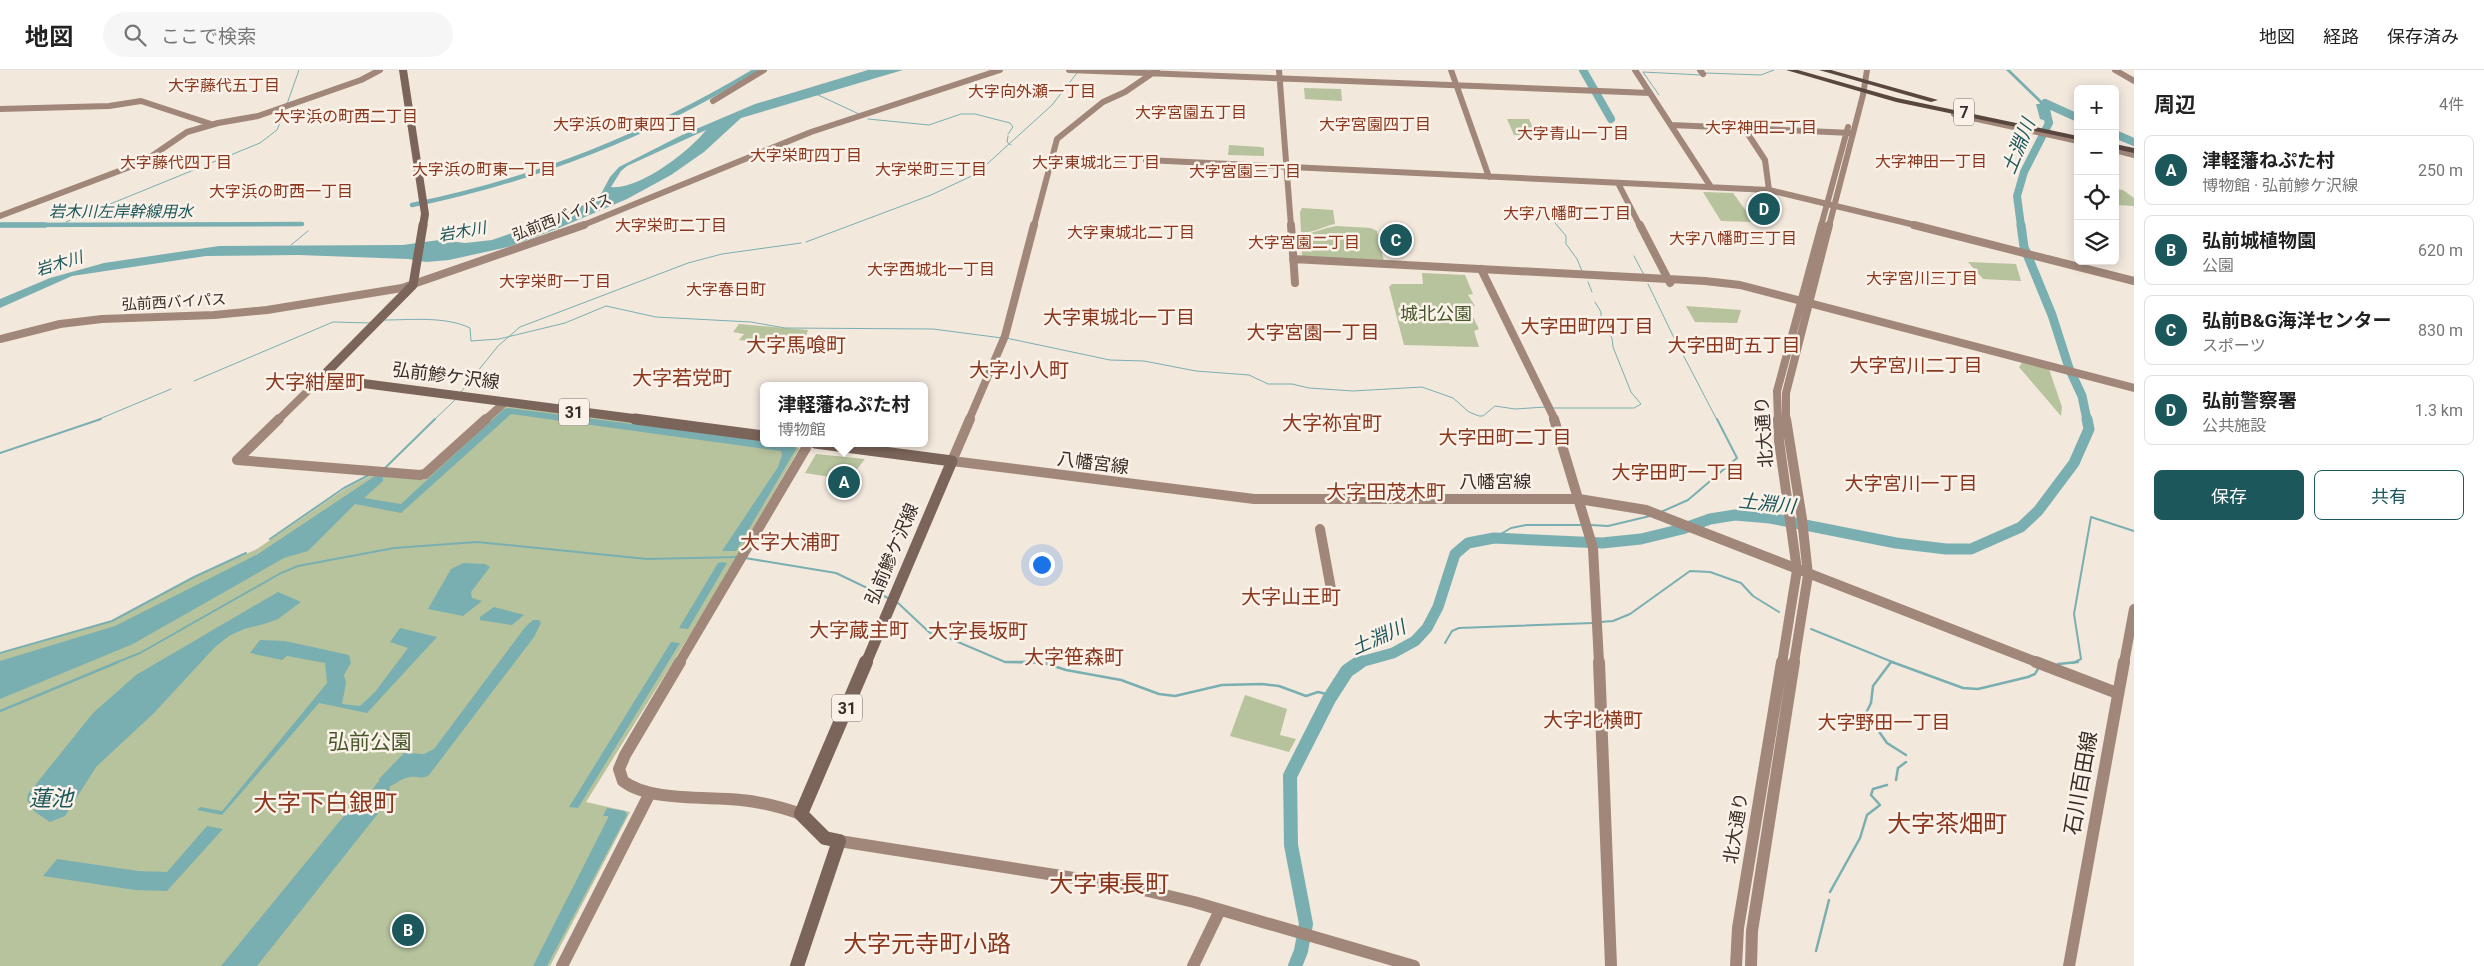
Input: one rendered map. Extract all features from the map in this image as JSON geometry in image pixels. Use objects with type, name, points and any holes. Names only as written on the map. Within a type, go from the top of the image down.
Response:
[{"type":"highway","points":[[1790,70],[1860,91],[1930,108],[2034,127]]},
{"type":"highway","name":"7","points":[[1804,70],[1824,74]]},
{"type":"highway","name":"7","points":[[1809,70],[1895,95],[2034,127]]},
{"type":"highway","points":[[1824,74],[1864,82],[2074,136]]},
{"type":"highway","points":[[2119,146],[2134,150]]},
{"type":"main road","points":[[320,378],[378,322],[413,282],[425,216],[403,70]]},
{"type":"main road","name":"弘前鰺ケ沢線","points":[[320,378],[760,435]]},
{"type":"main road","points":[[846,447],[952,461]]},
{"type":"main road","name":"弘前鰺ケ沢線","points":[[800,814],[952,461]]},
{"type":"main road","points":[[797,966],[839,841],[825,838],[800,814]]},
{"type":"street","points":[[0,216],[143,162],[182,134],[211,124],[251,118],[361,80],[380,70]]},
{"type":"street","points":[[713,102],[764,70]]},
{"type":"street","name":"弘前西バイパス","points":[[0,339],[60,324],[102,319],[267,310],[383,293],[564,233],[742,158],[811,132],[1000,70]]},
{"type":"street","points":[[1069,70],[1650,93]]},
{"type":"street","points":[[952,461],[1005,338],[1057,139],[1102,102],[1125,92],[1157,70]]},
{"type":"street","points":[[1278,70],[1295,283]]},
{"type":"street","points":[[1451,70],[1489,176]]},
{"type":"street","points":[[1636,70],[1710,187]]},
{"type":"street","points":[[1798,533],[1802,520],[1786,424],[1786,393],[1804,302],[1867,70]]},
{"type":"street","points":[[2115,70],[2134,81]]},
{"type":"street","points":[[0,109],[108,106],[141,101],[211,124]]},
{"type":"street","points":[[1670,125],[1850,133]]},
{"type":"street","points":[[1744,128],[1765,160],[1769,190]]},
{"type":"street","points":[[2119,151],[2134,155]]},
{"type":"street","points":[[1146,160],[1769,190],[1831,203],[2134,281]]},
{"type":"street","points":[[1618,183],[1669,281]]},
{"type":"street","points":[[1293,261],[1669,281],[1734,287],[1804,302],[2134,388]]},
{"type":"street","points":[[1483,271],[1551,408],[1591,542],[1598,623],[1611,966]]},
{"type":"street","name":"北大通り","points":[[1751,966],[1752,930],[1803,572],[1798,533],[1791,518],[1779,441],[1776,402],[1786,356],[1804,302]]},
{"type":"street","points":[[320,378],[237,460],[389,471],[414,475],[425,474],[504,402]]},
{"type":"street","points":[[800,814],[784,806],[650,792],[628,787],[619,777],[618,768],[806,447]]},
{"type":"street","name":"八幡宮線","points":[[952,461],[1254,499],[1579,499],[1626,505],[1654,513],[2117,693]]},
{"type":"street","points":[[1320,529],[1334,600]]},
{"type":"street","name":"北大通り","points":[[1736,966],[1738,928],[1803,572]]},
{"type":"street","name":"石川百田線","points":[[2069,966],[2117,693],[2134,609]]},
{"type":"street","points":[[562,966],[650,792]]},
{"type":"street","points":[[839,841],[1131,887],[1314,936],[1414,966]]},
{"type":"street","points":[[1193,966],[1220,910]]},
{"type":"green space","points":[[1304,88],[1341,89],[1342,101],[1305,99]]},
{"type":"green space","points":[[1507,119],[1529,119],[1537,136],[1514,135]]},
{"type":"green space","points":[[1229,145],[1261,147],[1264,148],[1264,156],[1228,155]]},
{"type":"green space","points":[[2119,190],[2123,190],[2134,198],[2134,206],[2119,205]]},
{"type":"green space","points":[[1703,192],[1733,193],[1754,222],[1721,221]]},
{"type":"green space","points":[[1302,208],[1333,210],[1335,224],[1314,231],[1301,232],[1300,212]]},
{"type":"green space","points":[[1336,226],[1371,228],[1377,231],[1384,261],[1302,256],[1300,234]]},
{"type":"green space","points":[[1968,262],[2016,264],[2021,281],[1983,279]]},
{"type":"green space","name":"城北公園","points":[[1422,273],[1465,275],[1473,294],[1468,295],[1475,306],[1468,307],[1479,329],[1474,331],[1479,347],[1404,345],[1389,287],[1392,284],[1423,284]]},
{"type":"green space","points":[[1686,306],[1741,310],[1737,323],[1695,322]]},
{"type":"green space","points":[[739,324],[808,330],[806,336],[789,335],[782,344],[739,340],[744,334],[733,332]]},
{"type":"green space","points":[[2022,363],[2049,369],[2062,407],[2061,416],[2019,367]]},
{"type":"green space","name":"弘前公園","points":[[506,406],[760,439],[760,447],[797,447],[799,449],[712,599],[586,802],[630,812],[550,966],[0,966],[0,654],[113,621],[195,577],[257,549],[345,489],[370,476],[385,475],[424,480]]},
{"type":"green space","points":[[816,454],[865,459],[854,473],[850,472],[847,478],[843,479],[805,473]]},
{"type":"green space","points":[[1245,695],[1287,709],[1280,735],[1296,739],[1289,752],[1230,736]]},
{"type":"water","name":"岩木川","points":[[868,70],[903,70],[741,118],[704,152],[671,175],[627,199],[508,247],[449,260],[426,262],[408,259],[298,255],[206,256],[72,276],[0,308],[0,299],[50,278],[104,263],[219,246],[403,245],[439,240],[465,243],[492,240],[541,223],[593,201],[602,192],[610,177],[619,167],[682,135],[755,104]],"holes":[[[706,130],[663,168],[649,176],[622,187],[611,187],[621,171],[627,166]]]},
{"type":"water","name":"土淵川","points":[[2006,70],[2010,70],[2043,102],[2061,111],[2050,109],[2053,123],[2040,119],[2036,104],[2040,104],[2039,102]]},
{"type":"water","points":[[504,409],[760,440],[760,447],[795,447],[796,449],[736,551],[722,551],[778,467],[782,455],[781,451],[511,414],[401,513],[355,504],[308,551],[284,558],[133,644],[0,699],[0,661],[115,626],[258,554],[375,476],[383,476],[383,481],[364,498],[401,504]]},
{"type":"water","points":[[463,563],[485,564],[490,567],[471,592],[472,598],[482,601],[463,616],[428,609],[451,569]]},
{"type":"water","points":[[718,563],[727,563],[688,629],[679,628]]},
{"type":"water","name":"蓮池","points":[[278,592],[301,602],[278,619],[244,629],[229,636],[215,647],[154,713],[96,767],[65,816],[50,822],[35,812],[27,800],[28,794],[93,713],[136,675]]},
{"type":"water","points":[[494,607],[524,615],[512,625],[480,620],[480,617]]},
{"type":"water","points":[[533,620],[539,620],[541,623],[534,637],[429,775],[422,778],[406,778],[388,787],[379,786],[379,779],[404,753],[424,754],[434,749],[526,626]]},
{"type":"water","points":[[400,628],[437,637],[367,713],[319,703],[222,815],[197,810],[200,807],[222,811],[327,683],[325,663],[287,656],[282,660],[250,653],[260,640],[285,641],[349,655],[351,663],[344,675],[346,683],[342,704],[360,706],[375,692],[408,648],[390,642]]},
{"type":"water","points":[[671,642],[680,643],[578,808],[569,807]]},
{"type":"water","points":[[373,798],[379,799],[378,803],[384,806],[257,966],[221,966],[357,800],[370,801]]},
{"type":"water","points":[[607,808],[625,811],[627,815],[547,966],[533,966],[608,818],[608,816],[603,816]]},
{"type":"water","points":[[207,826],[223,829],[167,891],[135,890],[43,876],[57,859],[138,871],[167,872]]},
{"type":"waterway","points":[[287,104],[299,70]]},
{"type":"waterway","name":"岩木川左岸幹線用水","points":[[412,205],[503,182],[590,152],[674,115],[756,70]]},
{"type":"waterway","points":[[1583,70],[1611,119]]},
{"type":"waterway","points":[[1705,73],[1761,75],[1774,70]]},
{"type":"waterway","points":[[1659,95],[1643,72],[1701,75]]},
{"type":"waterway","points":[[1009,144],[1052,105],[1077,73]]},
{"type":"waterway","points":[[816,94],[859,114]]},
{"type":"waterway","points":[[2045,103],[2074,116]]},
{"type":"waterway","name":"土淵川","points":[[2021,226],[2017,196],[2024,172],[2049,123],[2044,107]]},
{"type":"waterway","points":[[66,222],[260,143],[277,130],[286,108]]},
{"type":"waterway","points":[[868,119],[929,125],[961,114],[975,114],[1010,123],[1013,127],[1008,134]]},
{"type":"waterway","points":[[1008,136],[1007,142],[1009,144]]},
{"type":"waterway","points":[[2119,136],[2134,142]]},
{"type":"waterway","points":[[806,242],[931,195],[976,174],[1009,144]]},
{"type":"waterway","points":[[1546,212],[1566,236],[1566,244],[1577,259],[1582,271]]},
{"type":"waterway","name":"岩木川左岸幹線用水","points":[[45,225],[0,225],[302,224]]},
{"type":"waterway","name":"土淵川","points":[[2021,225],[2024,247],[2052,315],[2069,368],[2082,396],[2087,420]]},
{"type":"waterway","points":[[291,245],[308,231]]},
{"type":"waterway","points":[[509,337],[520,327],[688,263],[722,254],[801,243]]},
{"type":"waterway","points":[[1634,256],[1644,275]]},
{"type":"waterway","points":[[1588,282],[1592,292]]},
{"type":"waterway","points":[[1648,284],[1677,344]]},
{"type":"waterway","points":[[1553,408],[1634,408],[1641,404],[1631,392],[1613,347],[1612,338],[1601,323],[1601,312],[1595,302]]},
{"type":"waterway","points":[[509,337],[565,323],[606,306],[656,317],[751,322],[785,328],[933,329],[1002,338]]},
{"type":"waterway","points":[[384,320],[439,320],[460,324],[470,328],[471,341],[509,337]]},
{"type":"waterway","points":[[194,381],[333,322],[370,323]]},
{"type":"waterway","points":[[461,392],[498,346],[509,337]]},
{"type":"waterway","points":[[1006,338],[1110,360],[1144,361],[1196,371],[1249,375],[1268,384],[1292,384],[1309,388],[1353,391],[1422,387],[1453,398],[1469,412],[1479,416],[1483,416],[1495,406],[1515,409],[1546,407]]},
{"type":"waterway","points":[[1679,347],[1717,420]]},
{"type":"waterway","points":[[97,420],[171,389]]},
{"type":"waterway","points":[[434,420],[455,400]]},
{"type":"waterway","points":[[0,453],[101,419]]},
{"type":"waterway","points":[[385,468],[435,419]]},
{"type":"waterway","points":[[1661,512],[1688,500],[1737,458],[1717,419]]},
{"type":"waterway","name":"土淵川","points":[[1360,662],[1393,653],[1415,641],[1427,628],[1438,607],[1455,554],[1468,543],[1494,538],[1602,543],[1641,539],[1682,529],[1710,519],[1735,515],[1770,518],[1896,543],[1946,549],[1971,549],[2021,527],[2038,511],[2074,463],[2089,429],[2087,419]]},
{"type":"waterway","points":[[270,539],[344,488],[369,475]]},
{"type":"waterway","points":[[1591,525],[1608,526],[1650,516]]},
{"type":"waterway","points":[[2074,662],[2081,659],[2074,614],[2091,517],[2134,531]]},
{"type":"waterway","points":[[1494,538],[1511,528],[1526,525],[1583,525]]},
{"type":"waterway","points":[[115,663],[140,653],[281,573],[298,566],[394,548],[477,542],[647,559],[738,557]]},
{"type":"waterway","points":[[0,653],[112,621],[194,577],[246,553]]},
{"type":"waterway","points":[[745,558],[836,573],[888,598]]},
{"type":"waterway","points":[[1600,622],[1613,621],[1630,614],[1690,571],[1710,572],[1741,583],[1753,596],[1779,612]]},
{"type":"waterway","points":[[897,602],[930,633],[944,636],[1005,662]]},
{"type":"waterway","points":[[1445,643],[1452,631],[1459,628],[1593,623]]},
{"type":"waterway","points":[[1811,629],[1895,663]]},
{"type":"waterway","points":[[0,711],[118,662]]},
{"type":"waterway","points":[[1005,662],[1044,663]]},
{"type":"waterway","points":[[1005,662],[1044,663]]},
{"type":"waterway","name":"土淵川","points":[[1295,966],[1301,951],[1306,924],[1291,845],[1290,776],[1329,699],[1347,671],[1360,662]]},
{"type":"waterway","points":[[1891,662],[1873,686],[1871,703],[1866,713],[1887,743],[1906,755]]},
{"type":"waterway","points":[[1892,662],[1963,688],[1978,689],[2028,677],[2035,674],[2039,667]]},
{"type":"waterway","points":[[2058,664],[2074,662]]},
{"type":"waterway","points":[[1044,663],[1066,670],[1121,680],[1159,694],[1175,696],[1222,685],[1262,684],[1279,686],[1306,696],[1318,692],[1331,695]]},
{"type":"waterway","points":[[1896,780],[1898,768],[1906,762]]},
{"type":"waterway","points":[[1830,892],[1860,838],[1867,815],[1880,805],[1871,795],[1873,789],[1887,785]]},
{"type":"waterway","points":[[375,799],[383,787]]},
{"type":"waterway","points":[[1816,951],[1829,900]]},
{"type":"place","name":"弘前警察署","points":[[1764,209]]},
{"type":"place","name":"弘前B&G海洋センター","points":[[1396,240]]},
{"type":"place","name":"津軽藩ねぷた村","points":[[844,482]]},
{"type":"place","name":"弘前城植物園","points":[[408,930]]},
{"type":"district","name":"大字藤代五丁目","points":[[224,85]]},
{"type":"district","name":"大字向外瀬一丁目","points":[[1032,91]]},
{"type":"district","name":"大字宮園五丁目","points":[[1191,112]]},
{"type":"district","name":"大字浜の町西二丁目","points":[[346,116]]},
{"type":"district","name":"大字浜の町東四丁目","points":[[625,124]]},
{"type":"district","name":"大字宮園四丁目","points":[[1375,124]]},
{"type":"district","name":"大字神田二丁目","points":[[1761,127]]},
{"type":"district","name":"大字青山一丁目","points":[[1573,133]]},
{"type":"district","name":"大字栄町四丁目","points":[[806,155]]},
{"type":"district","name":"大字神田一丁目","points":[[1931,161]]},
{"type":"district","name":"大字藤代四丁目","points":[[176,162]]},
{"type":"district","name":"大字東城北三丁目","points":[[1096,162]]},
{"type":"district","name":"大字浜の町東一丁目","points":[[484,169]]},
{"type":"district","name":"大字栄町三丁目","points":[[931,169]]},
{"type":"district","name":"大字宮園三丁目","points":[[1245,171]]},
{"type":"district","name":"大字浜の町西一丁目","points":[[281,191]]},
{"type":"district","name":"大字八幡町二丁目","points":[[1567,213]]},
{"type":"district","name":"大字栄町二丁目","points":[[671,225]]},
{"type":"district","name":"大字東城北二丁目","points":[[1131,232]]},
{"type":"district","name":"大字八幡町三丁目","points":[[1733,238]]},
{"type":"district","name":"大字宮園二丁目","points":[[1304,242]]},
{"type":"district","name":"大字西城北一丁目","points":[[931,269]]},
{"type":"district","name":"大字宮川三丁目","points":[[1922,278]]},
{"type":"district","name":"大字栄町一丁目","points":[[555,281]]},
{"type":"district","name":"大字春日町","points":[[726,289]]},
{"type":"district","name":"大字東城北一丁目","points":[[1119,317]]},
{"type":"district","name":"大字田町四丁目","points":[[1587,326]]},
{"type":"district","name":"大字宮園一丁目","points":[[1313,332]]},
{"type":"district","name":"大字馬喰町","points":[[796,345]]},
{"type":"district","name":"大字田町五丁目","points":[[1734,345]]},
{"type":"district","name":"大字宮川二丁目","points":[[1916,365]]},
{"type":"district","name":"大字小人町","points":[[1019,370]]},
{"type":"district","name":"大字若党町","points":[[682,378]]},
{"type":"district","name":"大字紺屋町","points":[[315,382]]},
{"type":"district","name":"大字祢宜町","points":[[1332,423]]},
{"type":"district","name":"大字田町二丁目","points":[[1505,437]]},
{"type":"district","name":"大字田町一丁目","points":[[1678,472]]},
{"type":"district","name":"大字宮川一丁目","points":[[1911,483]]},
{"type":"district","name":"大字田茂木町","points":[[1386,492]]},
{"type":"district","name":"大字大浦町","points":[[790,542]]},
{"type":"district","name":"大字山王町","points":[[1291,597]]},
{"type":"district","name":"大字蔵主町","points":[[859,630]]},
{"type":"district","name":"大字長坂町","points":[[978,631]]},
{"type":"district","name":"大字笹森町","points":[[1074,657]]},
{"type":"district","name":"大字北横町","points":[[1593,720]]},
{"type":"district","name":"大字野田一丁目","points":[[1884,722]]},
{"type":"district","name":"大字下白銀町","points":[[325,803]]},
{"type":"district","name":"大字茶畑町","points":[[1947,824]]},
{"type":"district","name":"大字東長町","points":[[1109,884]]},
{"type":"district","name":"大字元寺町小路","points":[[927,944]]}]
